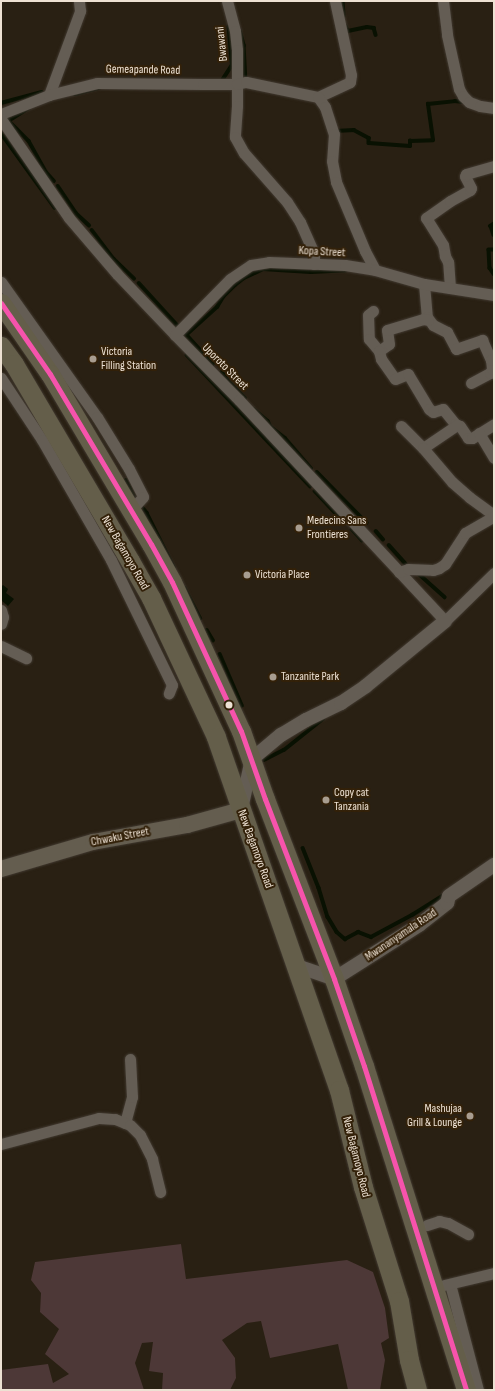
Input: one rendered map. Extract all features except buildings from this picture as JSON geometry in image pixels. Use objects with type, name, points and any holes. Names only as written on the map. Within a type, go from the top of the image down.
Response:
[{"type":"highway","points":[[1,302],[56,369],[131,510],[172,582],[241,730],[265,799],[334,979],[442,1286],[466,1390]]},
{"type":"highway","name":"New Bagamoyo Road","points":[[1,346],[14,364],[71,459],[151,598],[216,737],[339,1090],[362,1187],[399,1301],[409,1360],[417,1390]]},
{"type":"main road","name":"Chwaku Street","points":[[1,869],[93,842],[187,825],[241,810]]},
{"type":"street","points":[[49,95],[80,11],[79,1]]},
{"type":"street","name":"Bwawani","points":[[227,1],[237,50],[237,120],[234,133],[237,142],[244,153],[287,202],[300,222],[314,253],[314,264]]},
{"type":"street","points":[[335,1],[351,75],[350,82],[318,97],[326,107],[334,134],[332,161],[336,182],[365,251],[375,270]]},
{"type":"street","points":[[443,1],[447,35],[459,89],[469,102],[480,106],[494,108]]},
{"type":"street","name":"Gemeapande Road","points":[[1,114],[49,95],[97,83],[237,84],[246,82],[318,97]]},
{"type":"street","name":"Uporoto Street","points":[[1,119],[69,218],[175,335],[239,400],[444,621]]},
{"type":"street","points":[[450,288],[448,262],[442,243],[426,220],[427,216],[470,190],[471,188],[465,176],[466,174],[494,166]]},
{"type":"street","name":"Kopa Street","points":[[175,335],[230,279],[251,265],[269,262],[345,265],[375,270],[424,284],[494,295]]},
{"type":"street","points":[[1,282],[56,369]]},
{"type":"street","points":[[424,284],[428,320]]},
{"type":"street","points":[[373,311],[368,315],[369,339],[379,351],[381,359],[395,380],[408,374],[429,408],[433,412],[443,409],[457,425],[460,426],[470,439],[494,424]]},
{"type":"street","points":[[379,351],[389,344],[387,330],[423,319],[428,320],[437,328],[447,332],[456,349],[482,340],[492,360],[492,369],[490,373],[471,383]]},
{"type":"street","points":[[1,378],[42,440],[111,560],[172,685],[169,692]]},
{"type":"street","points":[[423,448],[457,425]]},
{"type":"street","points":[[399,572],[408,569],[433,570],[439,568],[445,564],[465,533],[494,514],[468,497],[452,482],[423,448],[401,426]]},
{"type":"street","points":[[479,433],[494,458]]},
{"type":"street","points":[[241,810],[252,759],[281,735],[306,720],[341,703],[366,686],[444,621],[494,572]]},
{"type":"street","points":[[1,610],[3,617],[1,624]]},
{"type":"street","points":[[1,646],[26,658]]},
{"type":"street","name":"Mwananyamala Road","points":[[334,979],[419,925],[447,903],[450,896],[494,865]]},
{"type":"street","points":[[297,966],[334,979]]},
{"type":"street","points":[[125,1123],[132,1096],[130,1059]]},
{"type":"street","points":[[1,1143],[99,1118],[115,1119],[130,1125],[143,1141],[152,1159],[160,1192]]},
{"type":"street","points":[[427,1225],[439,1221],[448,1223],[468,1234]]},
{"type":"street","points":[[478,1390],[442,1286],[494,1273]]},
{"type":"shaded area","points":[[3,585],[8,589],[6,593],[14,599],[8,606],[1,600],[1,587]]},
{"type":"shaded area","points":[[181,1244],[186,1279],[347,1260],[373,1272],[385,1308],[389,1338],[381,1343],[385,1360],[380,1390],[348,1390],[338,1344],[270,1358],[261,1321],[247,1323],[222,1340],[235,1358],[236,1378],[230,1390],[162,1390],[163,1373],[149,1371],[153,1342],[142,1343],[135,1363],[144,1390],[1,1390],[1,1370],[48,1364],[53,1383],[69,1374],[45,1354],[59,1329],[40,1312],[41,1293],[31,1280],[35,1262]]},
{"type":"waterway","points":[[343,1],[344,16]]},
{"type":"waterway","points":[[346,26],[348,31],[367,27],[374,28],[376,35]]},
{"type":"waterway","points":[[221,82],[232,65],[229,27]]},
{"type":"waterway","points":[[240,30],[244,45],[246,81]]},
{"type":"waterway","points":[[75,94],[99,88]]},
{"type":"waterway","points":[[1,103],[42,92]]},
{"type":"waterway","points":[[335,131],[354,130],[369,138],[369,143],[410,146],[410,141],[433,140],[428,104],[455,101],[464,102]]},
{"type":"waterway","points":[[30,108],[9,121],[29,141],[46,172],[54,181]]},
{"type":"waterway","points":[[1,133],[55,208]]},
{"type":"waterway","points":[[58,186],[76,213],[89,225]]},
{"type":"waterway","points":[[494,224],[491,226],[494,235]]},
{"type":"waterway","points":[[92,230],[114,259],[134,278]]},
{"type":"waterway","points":[[494,250],[489,250],[490,268],[494,274]]},
{"type":"waterway","points":[[186,335],[217,307],[223,297],[235,285],[244,278],[263,269],[311,272],[346,270]]},
{"type":"waterway","points":[[139,283],[180,328]]},
{"type":"waterway","points":[[1,292],[6,298]]},
{"type":"waterway","points":[[186,334],[213,364]]},
{"type":"waterway","points":[[187,355],[310,486]]},
{"type":"waterway","points":[[222,372],[228,381],[245,398]]},
{"type":"waterway","points":[[254,409],[268,421],[271,427],[285,438],[311,468]]},
{"type":"waterway","points":[[317,472],[367,523]]},
{"type":"waterway","points":[[126,480],[135,498],[147,513],[174,567]]},
{"type":"waterway","points":[[315,491],[344,522]]},
{"type":"waterway","points":[[352,529],[362,540]]},
{"type":"waterway","points":[[376,531],[383,539]]},
{"type":"waterway","points":[[389,545],[406,564]]},
{"type":"waterway","points":[[418,573],[445,597]]},
{"type":"waterway","points":[[185,588],[200,618]]},
{"type":"waterway","points":[[207,630],[213,640]]},
{"type":"waterway","points":[[220,654],[242,705]]},
{"type":"waterway","points":[[264,760],[284,750],[323,719]]},
{"type":"waterway","points":[[303,848],[319,888],[328,917],[337,932],[345,939],[358,932],[371,937],[412,915],[446,894]]},
{"type":"transit line","points":[[1,303],[50,374],[151,544],[172,582],[241,731],[265,799],[334,979],[364,1066],[466,1390]]},
{"type":"place","name":"Victoria Filling Station","points":[[93,359]]},
{"type":"place","name":"Medecins Sans Frontieres","points":[[299,528]]},
{"type":"place","name":"Victoria Place","points":[[247,575]]},
{"type":"place","name":"Tanzanite Park","points":[[273,677]]},
{"type":"place","name":"Copy cat Tanzania","points":[[326,800]]},
{"type":"place","name":"Mashujaa Grill & Lounge","points":[[470,1116]]}]
